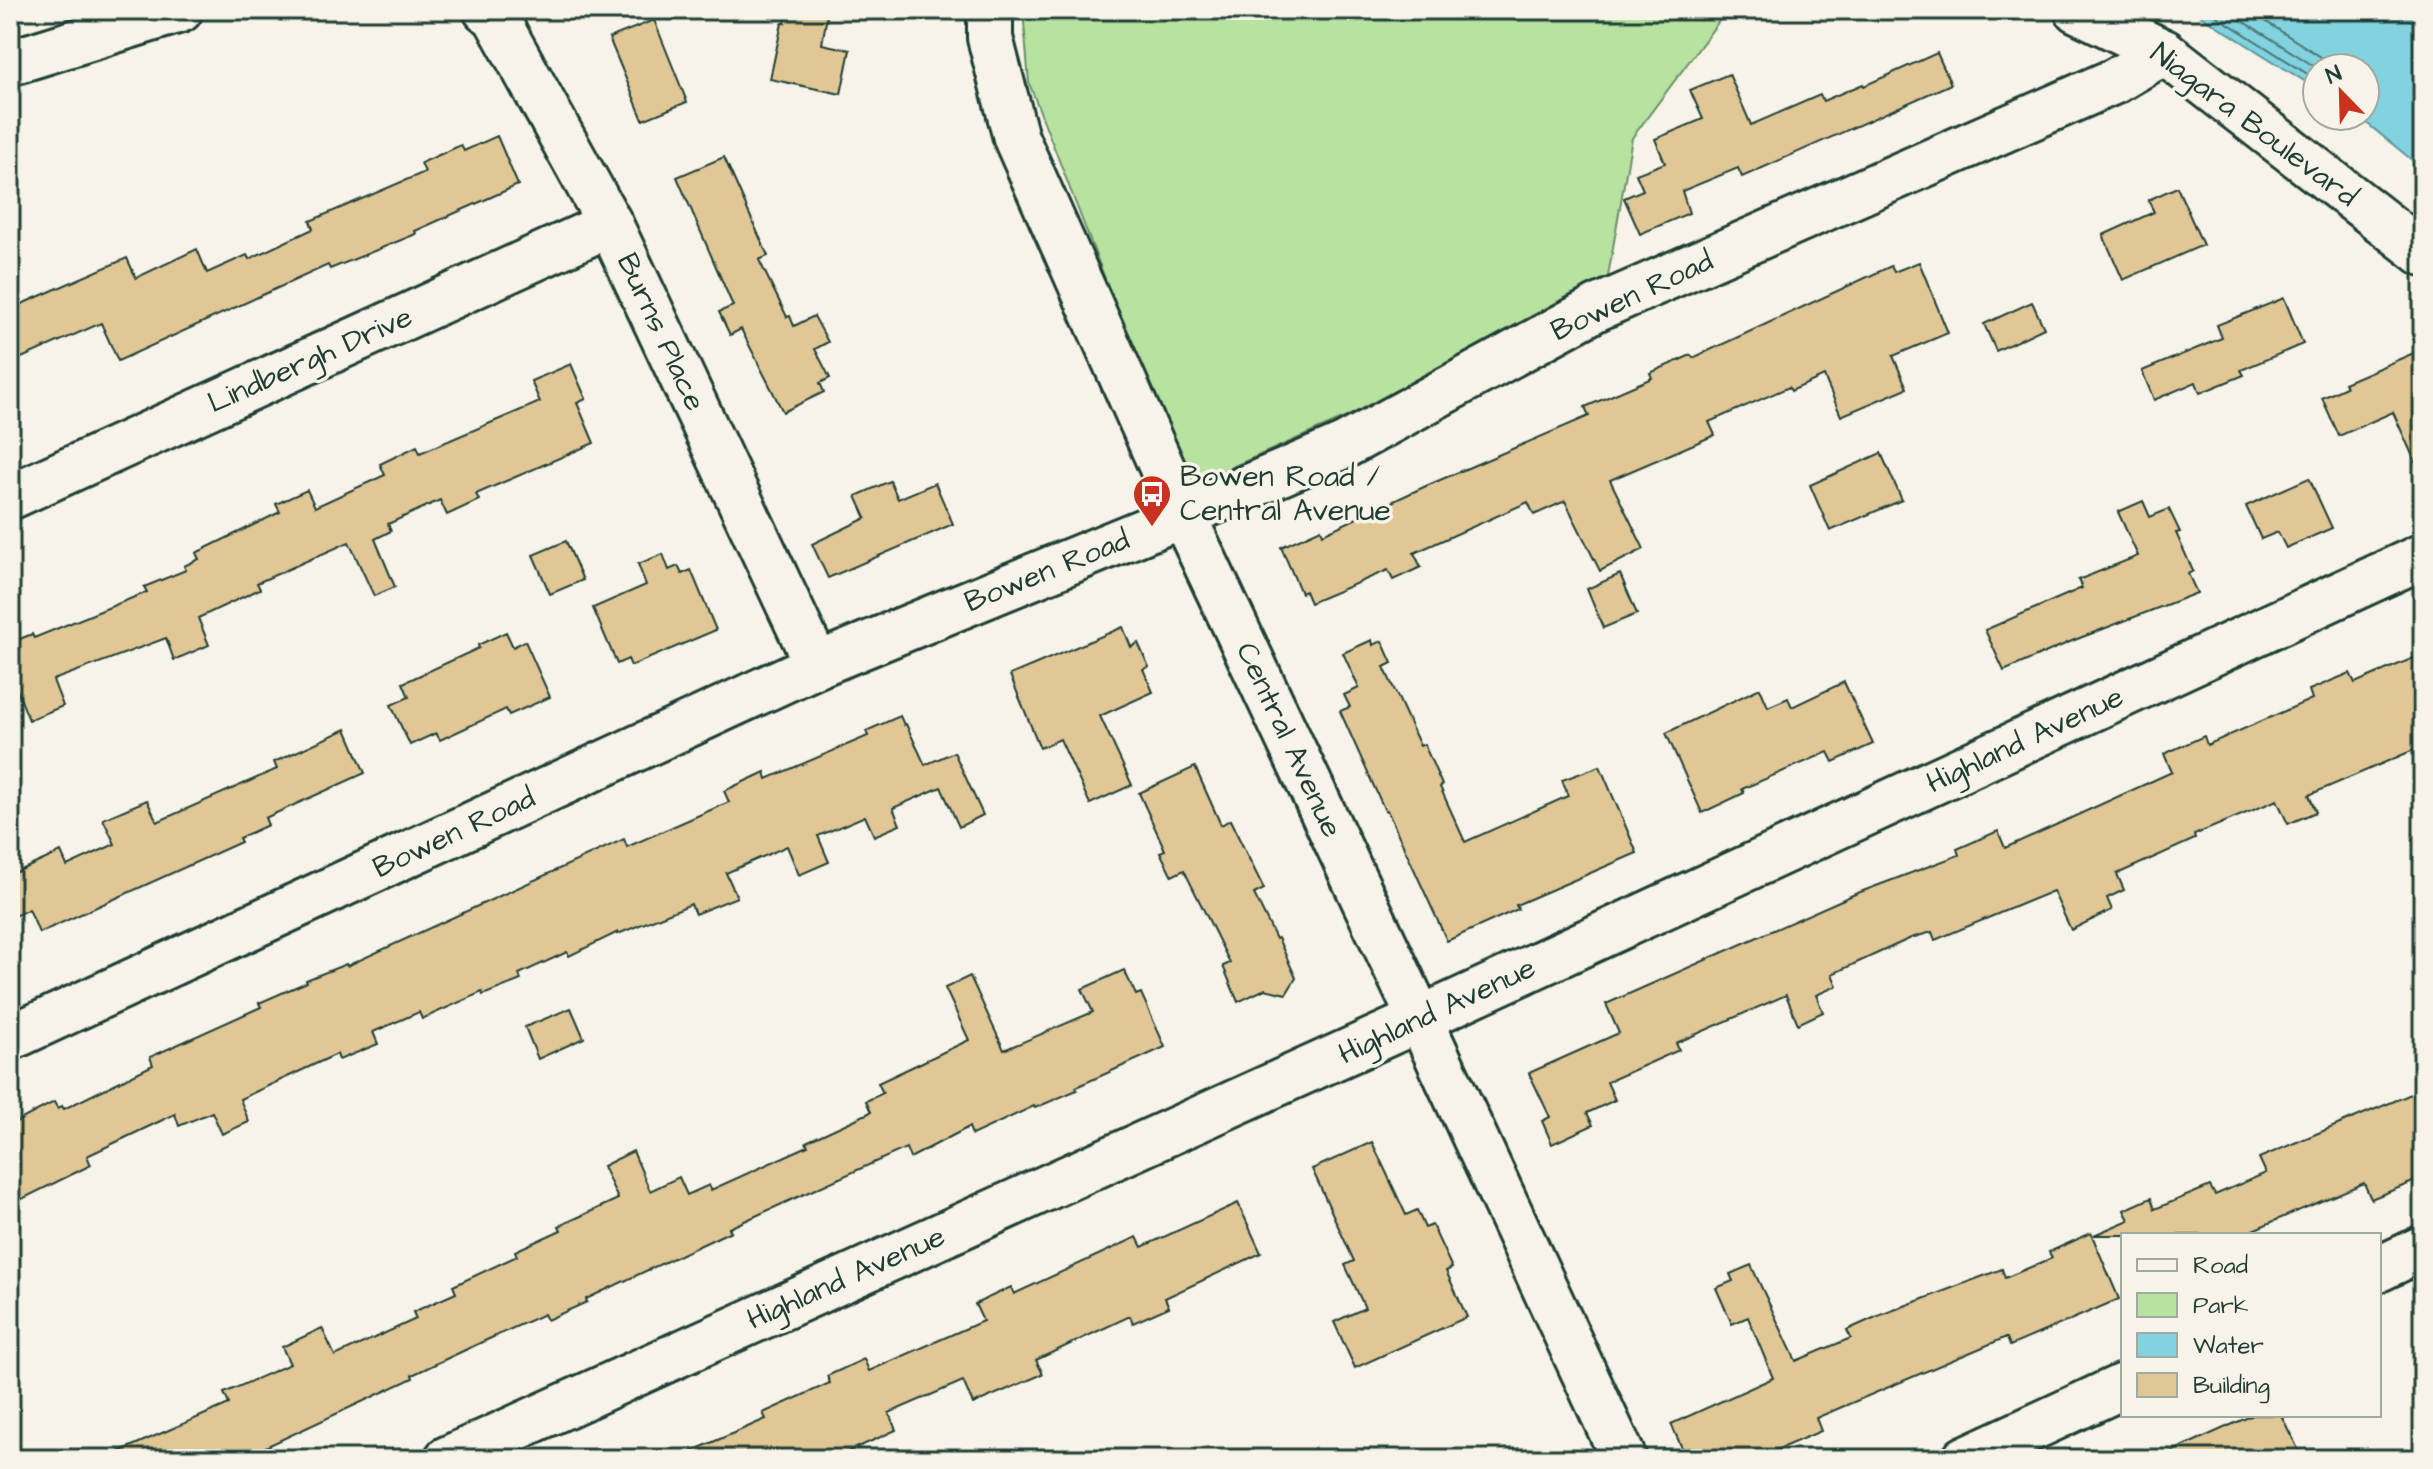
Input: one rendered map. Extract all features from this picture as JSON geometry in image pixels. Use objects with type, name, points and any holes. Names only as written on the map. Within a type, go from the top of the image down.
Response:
[{"type":"street","points":[[12,62],[180,10]]},
{"type":"street","name":"Burns Place","points":[[486,10],[495,16],[610,224],[817,665]]},
{"type":"street","name":"Central Avenue","points":[[990,10],[990,38],[1016,138],[1183,515],[1624,1459]]},
{"type":"street","name":"Niagara Boulevard","points":[[2077,10],[2164,52],[2423,253]]},
{"type":"street","name":"Bowen Road","points":[[10,1038],[817,665],[1344,446],[1597,308],[2115,81],[2164,52]]},
{"type":"street","name":"Lindbergh Drive","points":[[10,497],[610,224]]},
{"type":"street","name":"Highland Avenue","points":[[447,1459],[1420,1019],[2423,556]]},
{"type":"street","points":[[2381,1268],[2423,1248]]},
{"type":"street","points":[[1965,1459],[2121,1387]]},
{"type":"green space","points":[[1023,10],[1695,10],[1722,17],[1632,138],[1603,305],[1186,487],[1029,83]]},
{"type":"water","points":[[2192,10],[2423,10],[2423,169],[2378,132],[2381,132],[2381,52],[2301,52],[2301,79]]},
{"type":"building","points":[[787,10],[828,10],[822,44],[850,50],[841,94],[770,79]]},
{"type":"building","points":[[654,20],[687,102],[643,120],[609,38]]},
{"type":"building","points":[[1937,53],[1951,84],[1742,177],[1738,168],[1682,191],[1689,213],[1640,234],[1624,198],[1643,190],[1636,174],[1665,163],[1655,139],[1703,119],[1690,90],[1729,74],[1751,125],[1820,95],[1823,101],[1864,86]]},
{"type":"building","points":[[497,136],[518,185],[415,231],[416,234],[330,269],[328,265],[118,361],[101,323],[10,363],[10,309],[127,258],[136,278],[197,249],[207,273],[247,255],[249,259],[313,229],[310,221],[425,172],[421,163],[461,145],[464,151]]},
{"type":"building","points":[[724,157],[768,256],[759,260],[787,317],[790,316],[794,326],[814,316],[828,342],[815,349],[830,378],[820,383],[824,392],[783,412],[741,329],[730,335],[719,312],[733,306],[677,177]]},
{"type":"building","points":[[2177,187],[2203,245],[2123,280],[2103,235],[2154,212],[2148,200]]},
{"type":"building","points":[[1919,262],[1948,333],[1893,356],[1907,388],[1841,416],[1824,376],[1791,391],[1789,387],[1709,422],[1715,435],[1610,480],[1644,549],[1600,571],[1565,501],[1534,515],[1528,502],[1414,553],[1421,567],[1393,580],[1388,570],[1310,603],[1305,591],[1301,593],[1281,547],[1321,529],[1323,534],[1589,416],[1585,407],[1652,378],[1650,373],[1691,355],[1693,358],[1891,266],[1894,272]]},
{"type":"building","points":[[2284,298],[2303,344],[2241,370],[2244,375],[2200,393],[2196,382],[2154,400],[2142,371],[2222,338],[2217,325]]},
{"type":"building","points":[[2032,302],[2044,328],[1996,351],[1984,324]]},
{"type":"building","points":[[2423,349],[2423,479],[2393,412],[2339,436],[2322,398],[2346,387],[2344,383]]},
{"type":"building","points":[[571,364],[586,399],[577,403],[594,443],[476,494],[479,500],[447,515],[440,500],[388,524],[391,531],[375,539],[395,587],[374,596],[349,542],[257,583],[260,589],[198,618],[209,645],[174,660],[166,638],[53,680],[63,706],[29,720],[10,673],[10,643],[32,634],[34,638],[147,592],[144,587],[186,570],[184,566],[199,559],[196,553],[280,512],[276,504],[307,490],[315,507],[385,475],[380,464],[417,446],[420,453],[540,402],[531,381]]},
{"type":"building","points":[[1881,453],[1902,500],[1830,531],[1810,485]]},
{"type":"building","points":[[2309,478],[2332,528],[2286,548],[2278,532],[2261,539],[2246,506]]},
{"type":"building","points":[[890,481],[898,499],[935,483],[953,524],[828,578],[812,544],[866,518],[856,496]]},
{"type":"building","points":[[2143,501],[2150,517],[2169,509],[2193,571],[2188,574],[2197,593],[2004,671],[1985,630],[2082,588],[2078,580],[2138,556],[2118,512]]},
{"type":"building","points":[[566,541],[583,580],[550,594],[533,555]]},
{"type":"building","points":[[663,554],[669,570],[678,566],[682,574],[691,570],[716,630],[631,666],[628,659],[617,664],[593,608],[646,585],[638,564]]},
{"type":"building","points":[[1620,574],[1637,614],[1603,628],[1587,589]]},
{"type":"building","points":[[1123,627],[1131,647],[1138,643],[1149,667],[1143,669],[1153,692],[1100,716],[1132,785],[1090,804],[1060,739],[1040,748],[1010,675]]},
{"type":"building","points":[[506,632],[513,647],[525,641],[550,697],[509,715],[506,709],[440,740],[436,733],[410,745],[391,705],[409,697],[403,683]]},
{"type":"building","points":[[1372,640],[1373,645],[1382,641],[1392,663],[1384,667],[1420,746],[1424,744],[1465,842],[1568,796],[1562,780],[1600,766],[1637,853],[1516,905],[1518,909],[1447,941],[1340,711],[1350,707],[1344,695],[1359,688],[1343,653]]},
{"type":"building","points":[[2423,654],[2423,746],[2309,795],[2316,812],[2288,824],[2277,800],[2194,835],[2195,839],[2117,874],[2124,890],[2107,898],[2112,910],[2071,930],[2053,891],[1935,940],[1932,932],[1911,938],[1832,974],[1837,986],[1816,995],[1823,1012],[1798,1024],[1786,995],[1676,1043],[1679,1050],[1607,1082],[1615,1100],[1587,1113],[1593,1125],[1552,1144],[1542,1121],[1550,1117],[1529,1073],[1619,1033],[1606,1004],[1855,894],[1959,855],[1957,849],[1998,831],[2005,848],[2172,772],[2164,754],[2204,736],[2207,745],[2312,699],[2309,690],[2350,673],[2355,683]]},
{"type":"building","points":[[1844,682],[1873,744],[1833,762],[1828,752],[1742,789],[1744,793],[1702,813],[1666,733],[1760,688],[1768,707],[1788,698],[1792,707]]},
{"type":"building","points":[[900,716],[925,765],[954,752],[983,815],[959,827],[941,787],[893,808],[900,825],[874,836],[865,816],[818,836],[829,862],[799,875],[787,846],[726,873],[737,897],[695,914],[691,904],[618,932],[569,956],[567,952],[519,974],[521,980],[483,995],[482,992],[422,1019],[419,1012],[373,1032],[378,1044],[339,1060],[337,1054],[240,1099],[249,1122],[222,1134],[212,1112],[179,1126],[175,1114],[87,1156],[91,1165],[10,1205],[10,1125],[54,1102],[58,1109],[62,1106],[64,1109],[153,1065],[150,1057],[261,1007],[259,1003],[306,980],[347,966],[624,839],[627,847],[729,802],[724,791],[765,772],[767,779],[868,736],[866,731]]},
{"type":"building","points":[[346,729],[365,773],[265,818],[268,825],[239,838],[241,842],[39,933],[29,909],[10,918],[10,875],[61,852],[67,866],[115,844],[103,819],[147,800],[157,822],[277,769],[274,762]]},
{"type":"building","points":[[1195,767],[1221,825],[1230,820],[1264,889],[1254,894],[1296,978],[1286,994],[1265,989],[1238,1002],[1223,966],[1230,963],[1184,870],[1172,876],[1160,852],[1165,850],[1139,793]]},
{"type":"building","points":[[1124,970],[1136,995],[1141,993],[1165,1047],[1076,1087],[1077,1090],[972,1135],[969,1127],[910,1158],[906,1148],[729,1228],[731,1231],[586,1299],[587,1302],[547,1320],[544,1314],[240,1459],[102,1459],[229,1404],[224,1393],[290,1364],[282,1347],[322,1328],[335,1356],[416,1319],[413,1312],[456,1293],[453,1286],[517,1256],[515,1251],[561,1230],[559,1226],[618,1199],[603,1166],[633,1151],[650,1191],[679,1177],[687,1195],[709,1185],[711,1190],[808,1146],[806,1142],[871,1112],[866,1101],[883,1093],[878,1083],[969,1040],[945,988],[970,976],[1004,1050],[1093,1012],[1082,989]]},
{"type":"building","points":[[571,1008],[584,1038],[538,1059],[525,1027]]},
{"type":"building","points":[[2423,1089],[2423,1178],[2371,1199],[2364,1183],[2246,1233],[2094,1235],[2129,1220],[2124,1210],[2151,1198],[2155,1209],[2210,1186],[2215,1195],[2266,1173],[2259,1158]]},
{"type":"building","points":[[1372,1142],[1406,1215],[1417,1210],[1425,1228],[1432,1225],[1452,1268],[1446,1271],[1467,1317],[1355,1368],[1334,1322],[1365,1308],[1345,1265],[1354,1261],[1312,1169]]},
{"type":"building","points":[[1238,1203],[1261,1253],[1165,1298],[1169,1307],[1133,1323],[1130,1316],[1036,1360],[1043,1374],[973,1404],[963,1381],[889,1413],[896,1430],[832,1459],[674,1459],[766,1419],[763,1413],[830,1383],[827,1376],[864,1359],[869,1371],[983,1321],[975,1304],[1011,1287],[1014,1294],[1137,1237],[1142,1247]]},
{"type":"building","points":[[2091,1233],[2119,1299],[2010,1346],[2004,1338],[1816,1418],[1821,1431],[1776,1450],[1780,1459],[1687,1459],[1671,1424],[1773,1378],[1748,1317],[1732,1324],[1716,1288],[1733,1281],[1730,1274],[1751,1265],[1796,1361],[1851,1338],[1847,1330],[1878,1316],[2002,1269],[2005,1278],[2052,1258],[2049,1252]]},
{"type":"building","points":[[2249,1417],[2282,1417],[2303,1459],[2155,1459]]},
{"type":"place","name":"Bowen Road / Central Avenue","points":[[1152,528]]}]
